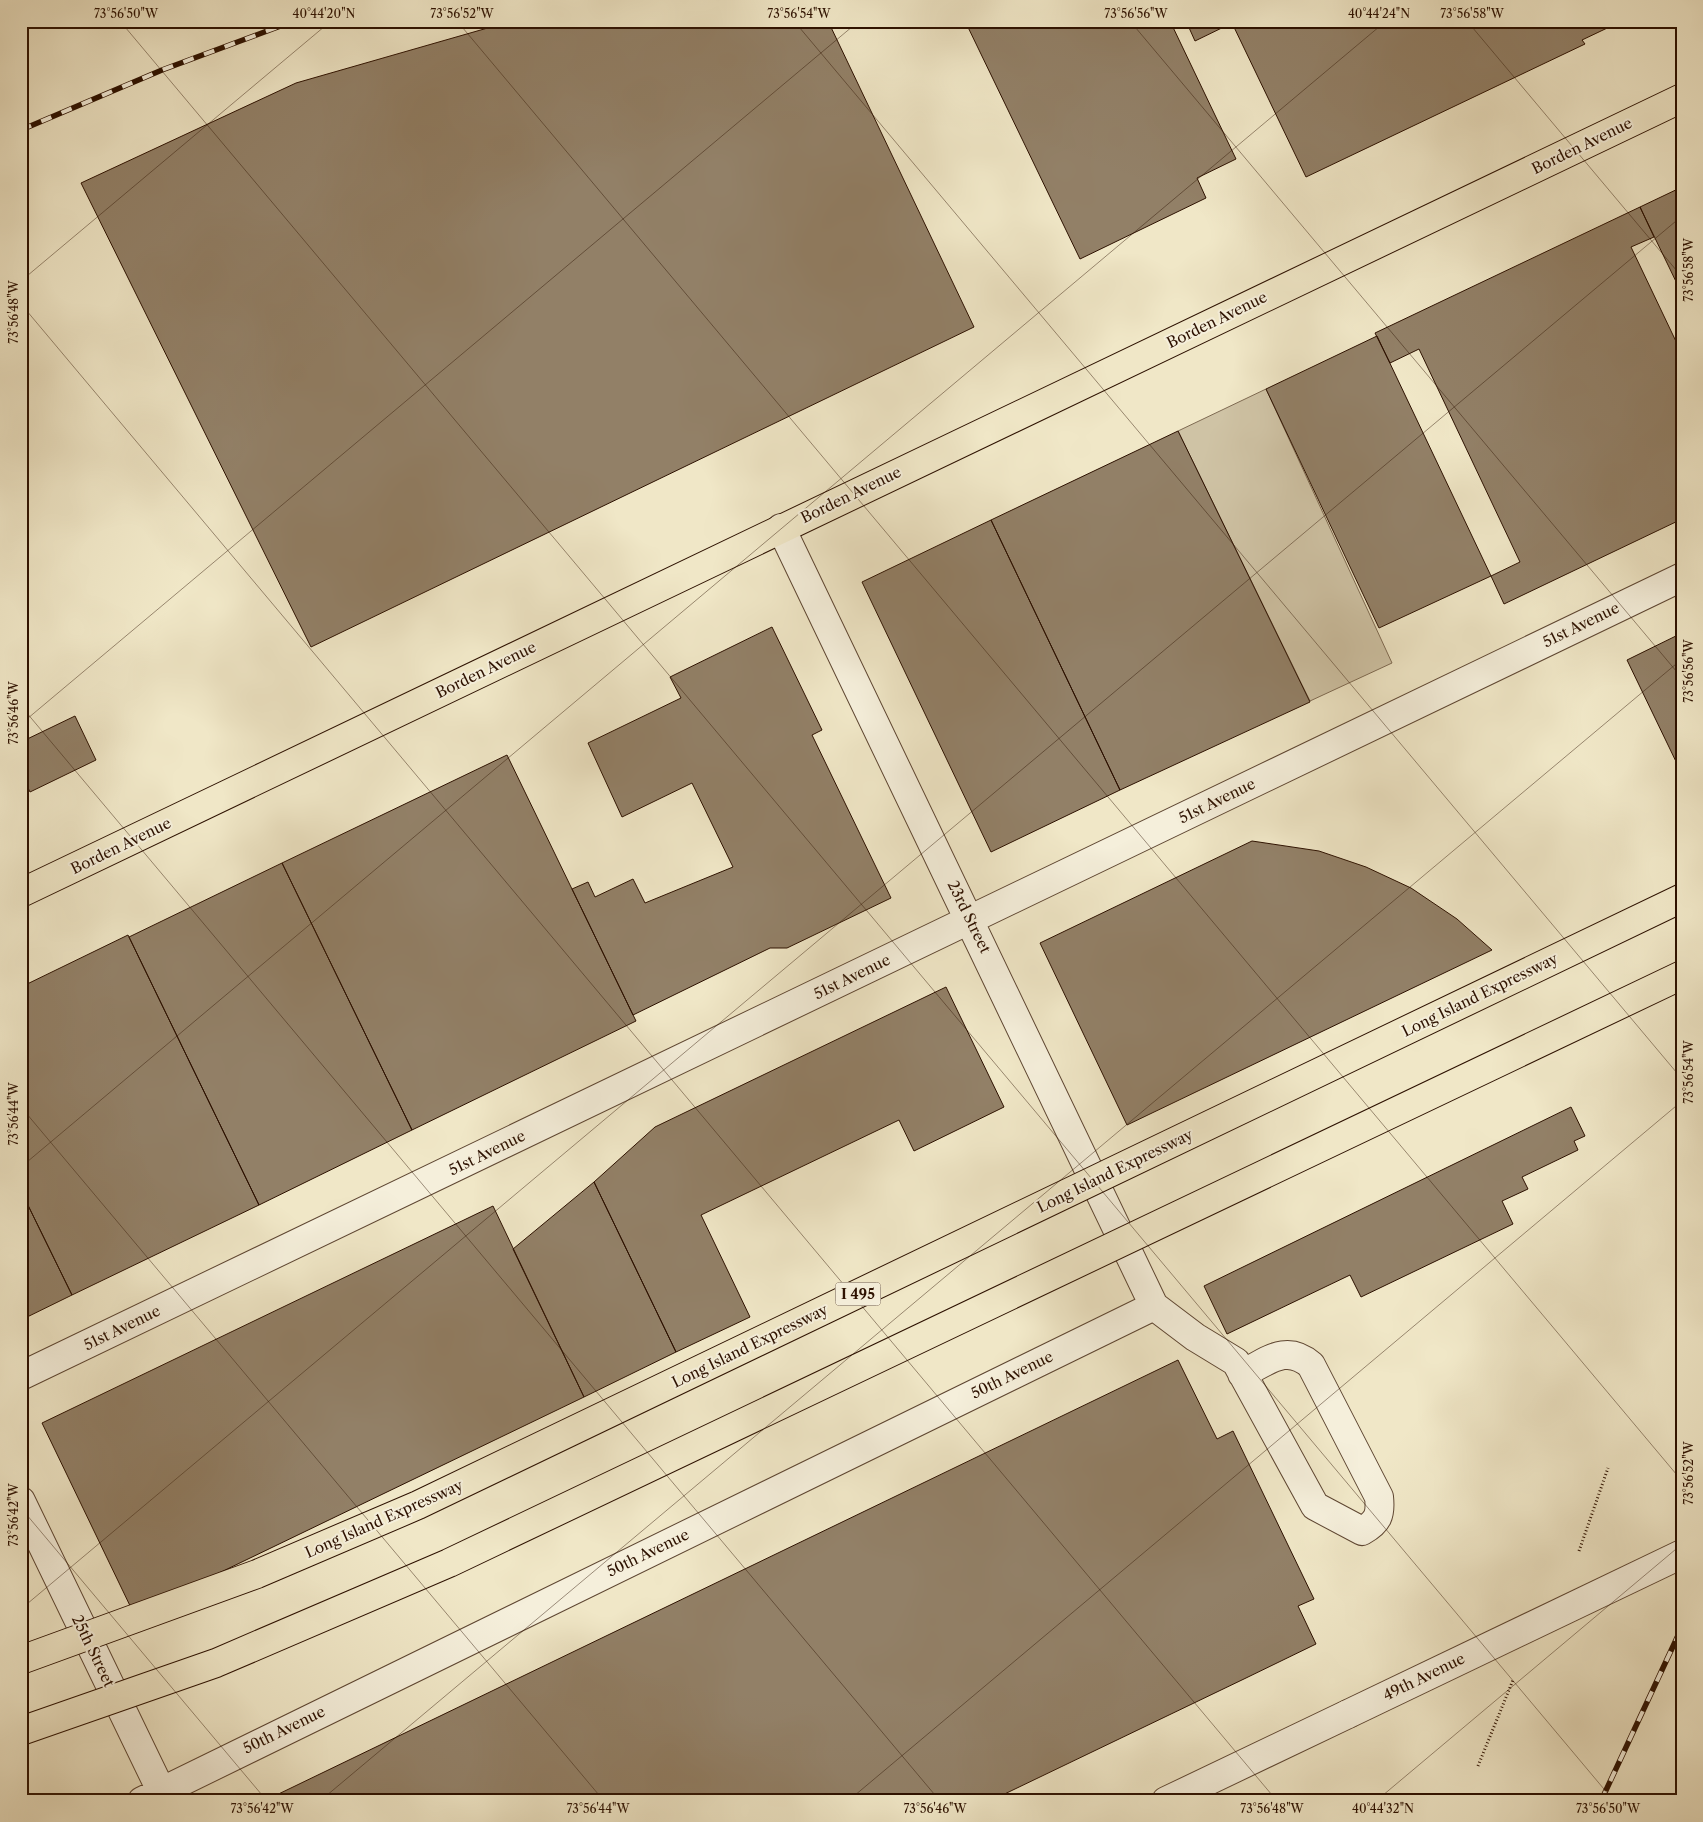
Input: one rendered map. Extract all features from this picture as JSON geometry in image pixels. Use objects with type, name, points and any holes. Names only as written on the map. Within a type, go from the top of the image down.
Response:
[{"type":"main road","name":"Borden Avenue","points":[[21,893],[1682,98]]},
{"type":"main road","name":"Long Island Expressway","points":[[21,1660],[111,1629],[257,1574],[336,1542],[426,1501],[1682,898]]},
{"type":"main road","points":[[21,1731],[216,1663],[449,1563],[1682,975]]},
{"type":"street","name":"23rd Street","points":[[781,528],[971,920],[1154,1306]]},
{"type":"street","name":"51st Avenue","points":[[21,1376],[1682,577]]},
{"type":"street","points":[[1154,1306],[1195,1337],[1236,1362],[1242,1374],[1315,1506],[1362,1532],[1375,1524],[1380,1513],[1379,1497],[1311,1365],[1299,1356],[1285,1353],[1242,1374]]},
{"type":"street","name":"50th Avenue","points":[[156,1797],[1154,1306]]},
{"type":"street","name":"25th Street","points":[[21,1501],[156,1797]]},
{"type":"street","name":"49th Avenue","points":[[1166,1801],[1682,1554]]},
{"type":"path","points":[[1579,1551],[1608,1468]]},
{"type":"path","points":[[1478,1766],[1513,1680]]},
{"type":"shaded area","points":[[1266,389],[1392,663],[1310,701],[1178,431]]},
{"type":"building","points":[[512,21],[828,21],[974,327],[311,647],[81,183],[296,83]]},
{"type":"building","points":[[965,21],[1170,21],[1236,159],[1197,178],[1206,198],[1080,259]]},
{"type":"building","points":[[1186,21],[1622,21],[1582,40],[1585,44],[1306,177],[1232,23],[1195,41]]},
{"type":"building","points":[[1682,187],[1682,294],[1640,207]]},
{"type":"building","points":[[1640,207],[1654,237],[1631,247],[1682,354],[1682,519],[1504,604],[1491,576],[1520,562],[1419,349],[1390,363],[1375,333]]},
{"type":"building","points":[[1377,336],[1491,576],[1379,628],[1266,389]]},
{"type":"building","points":[[1178,431],[1310,702],[1120,790],[991,520]]},
{"type":"building","points":[[991,520],[1120,790],[991,852],[862,582]]},
{"type":"building","points":[[772,627],[822,730],[812,735],[891,898],[787,948],[770,948],[633,1015],[572,889],[588,882],[595,897],[633,879],[645,903],[733,867],[692,783],[622,817],[588,743],[681,698],[670,677]]},
{"type":"building","points":[[1682,633],[1682,774],[1627,660]]},
{"type":"building","points":[[75,716],[96,760],[30,792],[21,774],[21,742]]},
{"type":"building","points":[[507,755],[636,1021],[412,1130],[282,863]]},
{"type":"building","points":[[1252,841],[1319,851],[1366,867],[1411,888],[1457,919],[1492,950],[1127,1125],[1040,943]]},
{"type":"building","points":[[282,863],[412,1130],[259,1205],[129,937]]},
{"type":"building","points":[[128,935],[259,1205],[72,1295],[21,1191],[21,987]]},
{"type":"building","points":[[946,987],[1004,1107],[914,1151],[899,1120],[701,1215],[750,1317],[676,1352],[594,1182],[655,1127]]},
{"type":"building","points":[[1571,1107],[1585,1136],[1574,1141],[1578,1150],[1522,1177],[1528,1189],[1502,1201],[1513,1224],[1361,1297],[1350,1275],[1227,1334],[1204,1286]]},
{"type":"building","points":[[594,1182],[676,1352],[584,1397],[513,1249]]},
{"type":"building","points":[[21,1191],[72,1295],[21,1320]]},
{"type":"building","points":[[493,1206],[584,1397],[134,1614],[42,1423]]},
{"type":"building","points":[[1178,1360],[1217,1439],[1233,1431],[1314,1599],[1298,1606],[1316,1644],[1246,1678],[990,1801],[264,1801]]},
{"type":"railway","points":[[21,130],[162,70],[294,21]]},
{"type":"railway","points":[[1601,1801],[1682,1627]]}]
